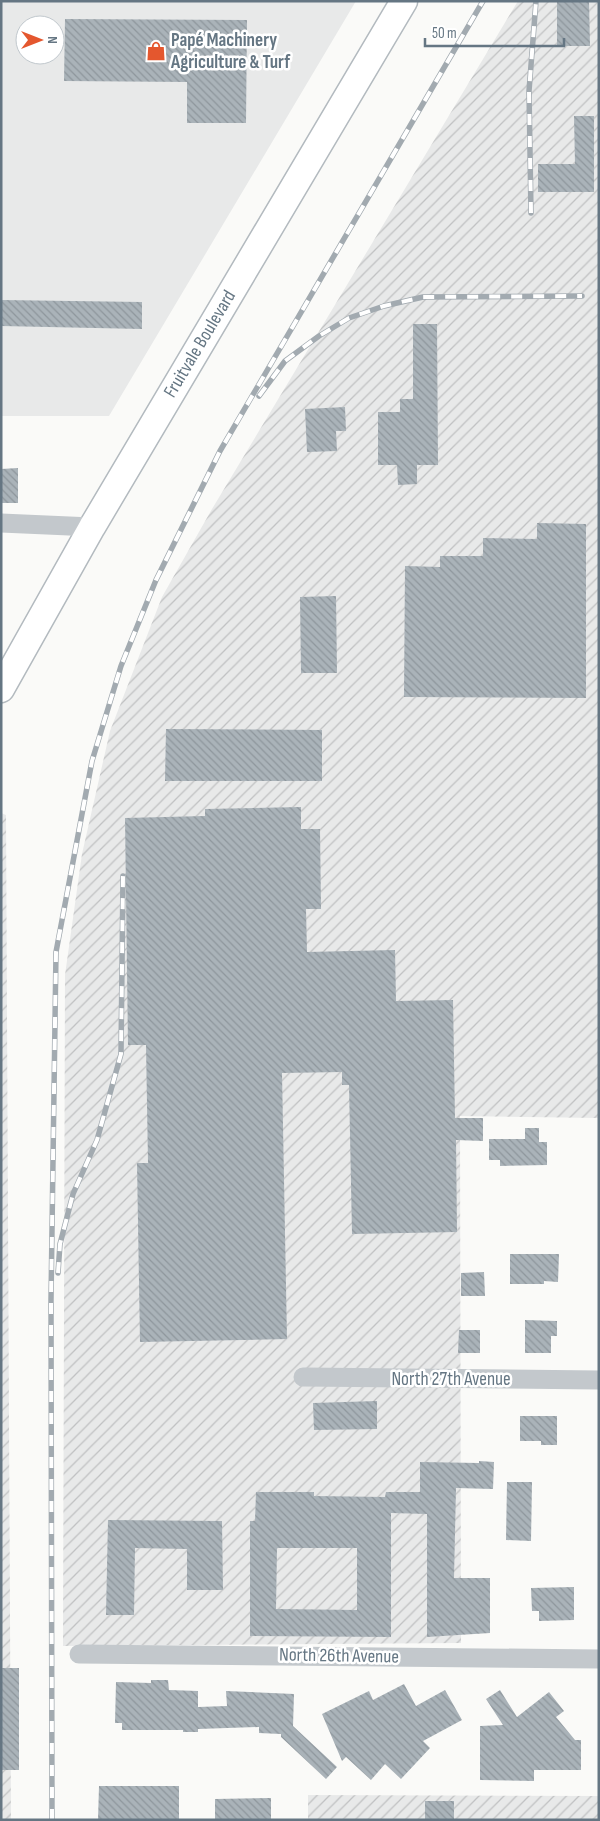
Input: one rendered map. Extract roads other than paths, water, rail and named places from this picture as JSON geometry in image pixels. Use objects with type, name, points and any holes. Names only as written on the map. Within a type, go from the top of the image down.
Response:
[{"type":"main road","name":"Fruitvale Boulevard","points":[[1,689],[92,527],[404,1]]},
{"type":"street","points":[[1,523],[92,527]]},
{"type":"street","name":"North 27th Avenue","points":[[303,1377],[599,1380]]},
{"type":"street","name":"North 26th Avenue","points":[[79,1654],[599,1659]]},
{"type":"railway","points":[[52,1820],[51,1300],[56,952],[92,761],[121,666],[156,580],[220,451],[483,1]]},
{"type":"railway","points":[[531,213],[529,91],[536,1]]},
{"type":"railway","points":[[259,396],[285,361],[319,336],[349,318],[384,306],[423,297],[582,296]]},
{"type":"railway","points":[[58,1273],[60,1244],[73,1194],[97,1140],[121,1054],[123,876]]},
{"type":"place","name":"Papé Machinery Agriculture & Turf","points":[[156,51]]}]
